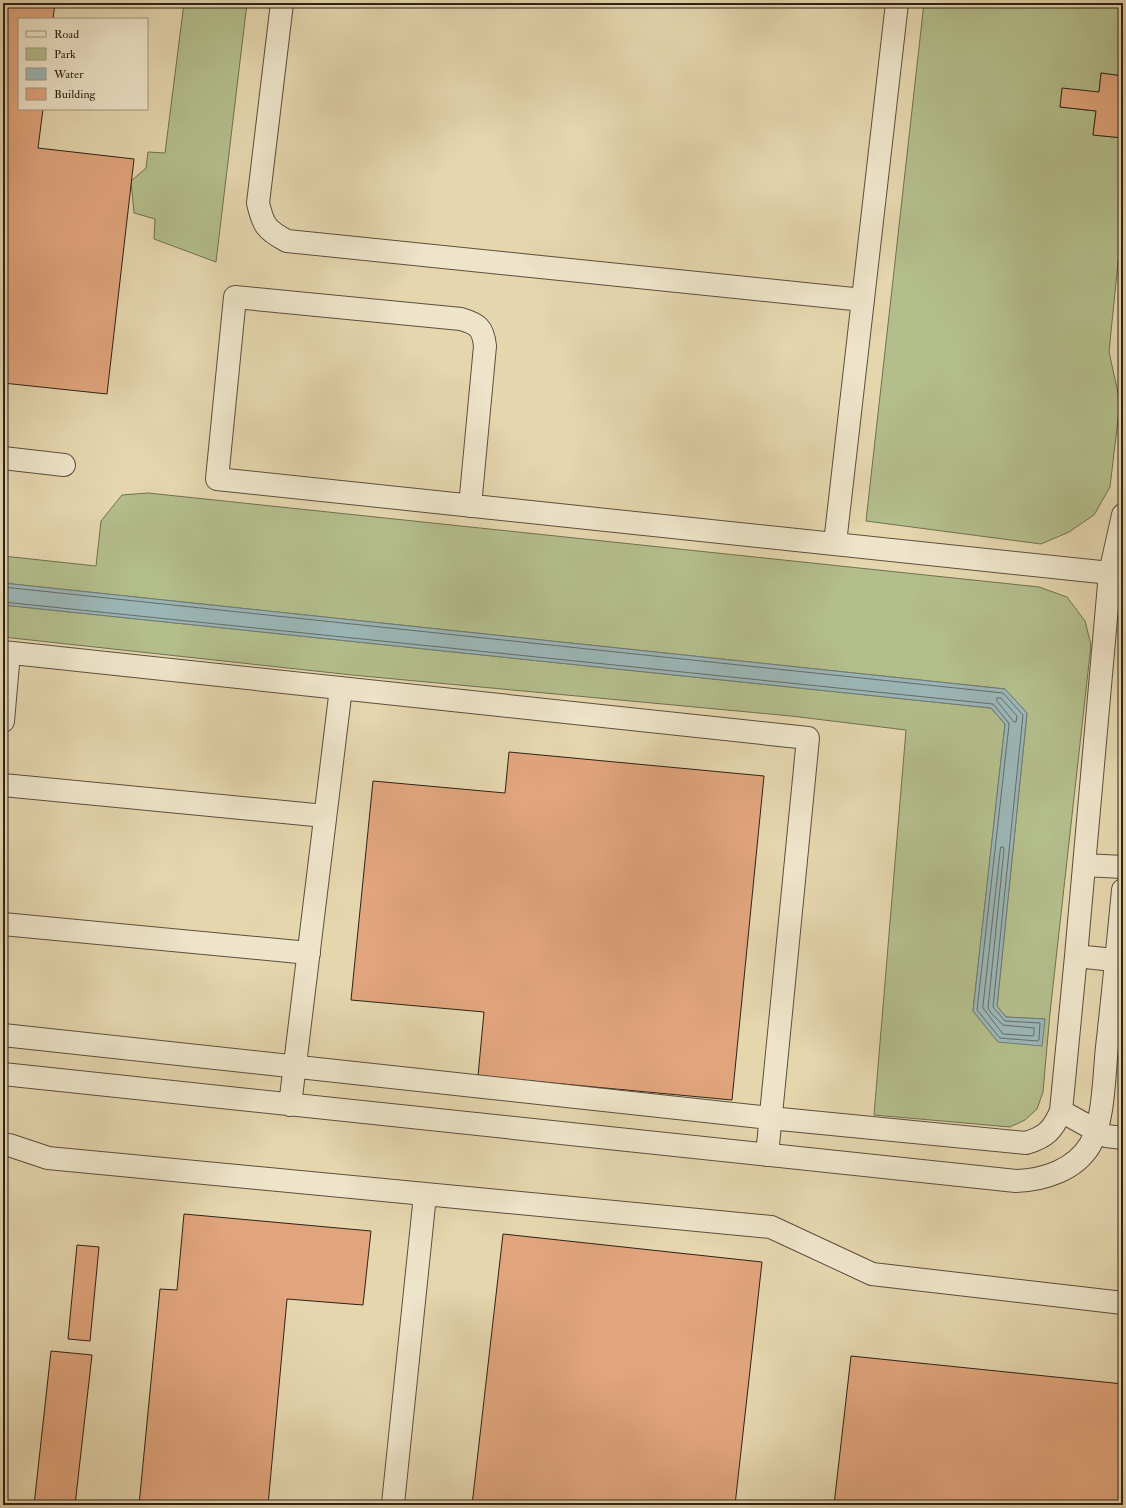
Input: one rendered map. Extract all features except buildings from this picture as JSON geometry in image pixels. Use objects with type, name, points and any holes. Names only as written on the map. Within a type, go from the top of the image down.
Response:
[{"type":"lane","points":[[282,3],[258,203],[262,219],[271,233],[287,241],[863,300]]},
{"type":"lane","points":[[834,544],[897,3]]},
{"type":"lane","points":[[470,506],[485,346],[484,337],[480,328],[471,322],[461,319],[235,297],[217,479],[470,506],[834,544],[1117,571]]},
{"type":"lane","points":[[3,458],[64,465]]},
{"type":"lane","points":[[3,1035],[770,1118],[1026,1143],[1039,1139],[1049,1132],[1057,1121],[1061,1111],[1084,865],[1123,515]]},
{"type":"lane","points":[[3,721],[6,653],[808,738],[767,1155]]},
{"type":"lane","points":[[290,1105],[341,688]]},
{"type":"lane","points":[[3,785],[325,816]]},
{"type":"lane","points":[[1084,865],[1123,867]]},
{"type":"lane","points":[[3,1074],[1016,1181],[1031,1181],[1060,1171],[1075,1160],[1089,1146],[1097,1131],[1104,1082],[1113,992],[1120,961],[1123,890]]},
{"type":"lane","points":[[3,924],[309,953]]},
{"type":"lane","points":[[1076,956],[1120,961]]},
{"type":"lane","points":[[1061,1111],[1106,1136],[1123,1138]]},
{"type":"lane","points":[[3,1145],[9,1145],[48,1158],[771,1227],[872,1274],[1123,1303]]},
{"type":"lane","points":[[393,1504],[425,1195]]},
{"type":"green space","points":[[184,3],[247,3],[216,262],[154,239],[155,219],[134,213],[131,181],[146,168],[148,152],[165,153]]},
{"type":"green space","points":[[924,3],[1123,3],[1123,76],[1101,73],[1099,92],[1060,107],[1096,111],[1093,135],[1123,138],[1123,212],[1109,352],[1120,402],[1110,487],[1094,515],[1069,532],[1041,544],[866,521]]},
{"type":"green space","points":[[148,493],[1039,587],[1067,597],[1085,621],[1091,645],[1050,1013],[1043,1092],[1037,1109],[1025,1120],[1010,1127],[874,1115],[906,730],[791,716],[352,675],[3,637],[3,605],[991,708],[1005,724],[973,1011],[998,1042],[1045,1019],[1006,1017],[997,1006],[1027,713],[1005,689],[3,583],[3,556],[96,566],[101,521],[122,495]]},
{"type":"water","points":[[3,583],[1005,689],[1027,713],[997,1006],[1006,1017],[1045,1019],[1042,1046],[998,1042],[973,1011],[1005,724],[991,708],[3,605]]}]
